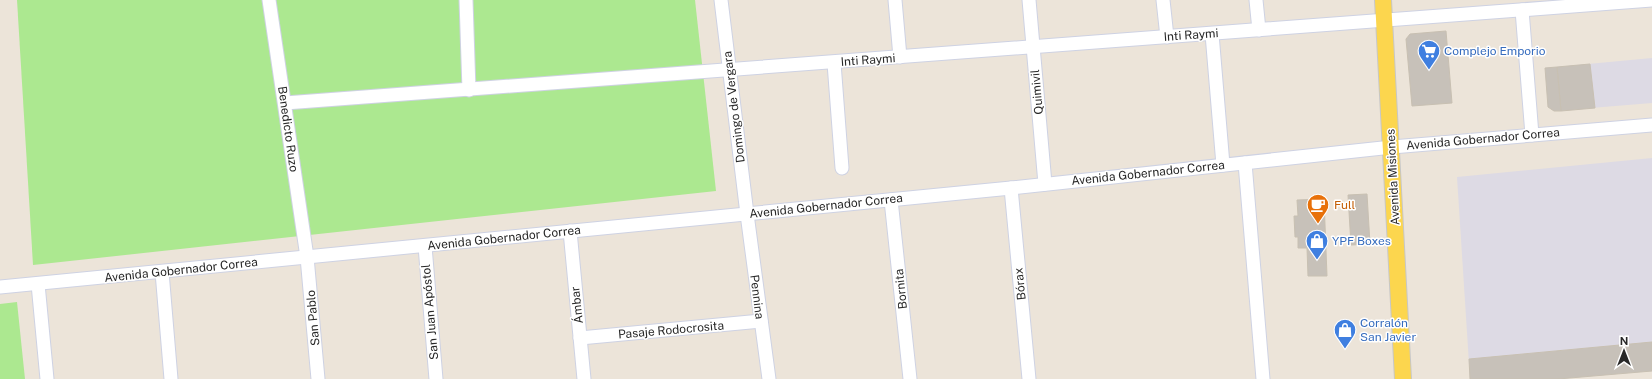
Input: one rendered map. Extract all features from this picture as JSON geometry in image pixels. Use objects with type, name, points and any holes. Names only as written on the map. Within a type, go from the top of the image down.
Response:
[{"type":"main road","name":"Avenida Misiones","points":[[1383,0],[1392,147],[1403,379]]},
{"type":"street","name":"Benedicto Ruzo","points":[[269,0],[307,257]]},
{"type":"street","points":[[466,0],[469,90]]},
{"type":"street","name":"Domingo de Vergara","points":[[720,0],[747,214]]},
{"type":"street","points":[[895,0],[900,58]]},
{"type":"street","name":"Quimivil","points":[[1029,0],[1045,184]]},
{"type":"street","points":[[1163,0],[1166,37]]},
{"type":"street","points":[[1256,0],[1259,30]]},
{"type":"street","name":"Inti Raymi","points":[[284,103],[729,71],[1652,0]]},
{"type":"street","points":[[1522,10],[1532,135]]},
{"type":"street","points":[[1212,34],[1223,165]]},
{"type":"street","points":[[834,63],[842,168]]},
{"type":"street","name":"Avenida Gobernador Correa","points":[[0,287],[1011,188],[1392,147],[1652,125]]},
{"type":"street","points":[[1245,163],[1263,379]]},
{"type":"street","name":"Bórax","points":[[1011,188],[1029,379]]},
{"type":"street","name":"Bornita","points":[[891,200],[910,379]]},
{"type":"street","name":"Pennina","points":[[747,214],[769,379]]},
{"type":"street","name":"Ámbar","points":[[570,231],[584,379]]},
{"type":"street","name":"San Juan Apóstol","points":[[425,246],[436,379]]},
{"type":"street","name":"San Pablo","points":[[307,257],[318,379]]},
{"type":"street","points":[[162,272],[171,379]]},
{"type":"street","points":[[38,284],[47,379]]},
{"type":"street","name":"Pasaje Rodocrosita","points":[[580,338],[761,321]]},
{"type":"shaded area","points":[[1652,58],[1652,103],[1554,111],[1548,107],[1545,68]]},
{"type":"shaded area","points":[[1652,158],[1652,371],[1558,379],[1470,379],[1457,177]]},
{"type":"green space","points":[[17,0],[695,0],[716,191],[33,265]]},
{"type":"green space","points":[[17,302],[25,379],[0,379],[0,304]]},
{"type":"building","name":"Complejo Emporio","points":[[1446,31],[1452,103],[1412,106],[1406,39],[1410,34]]},
{"type":"building","points":[[1590,64],[1595,108],[1561,111],[1557,67]]},
{"type":"building","points":[[1557,67],[1561,111],[1554,111],[1548,107],[1545,68]]},
{"type":"building","points":[[1367,194],[1370,244],[1351,245],[1348,195]]},
{"type":"building","points":[[1324,199],[1327,276],[1308,276],[1307,248],[1298,248],[1298,237],[1295,237],[1294,216],[1298,216],[1297,200]]},
{"type":"building","points":[[1652,342],[1652,371],[1558,379],[1470,379],[1469,359]]},
{"type":"place","name":"Complejo Emporio","points":[[1429,70]]},
{"type":"place","name":"Full","points":[[1318,224]]},
{"type":"place","name":"YPF Boxes","points":[[1317,260]]},
{"type":"place","name":"Corralón San Javier","points":[[1345,350]]}]
